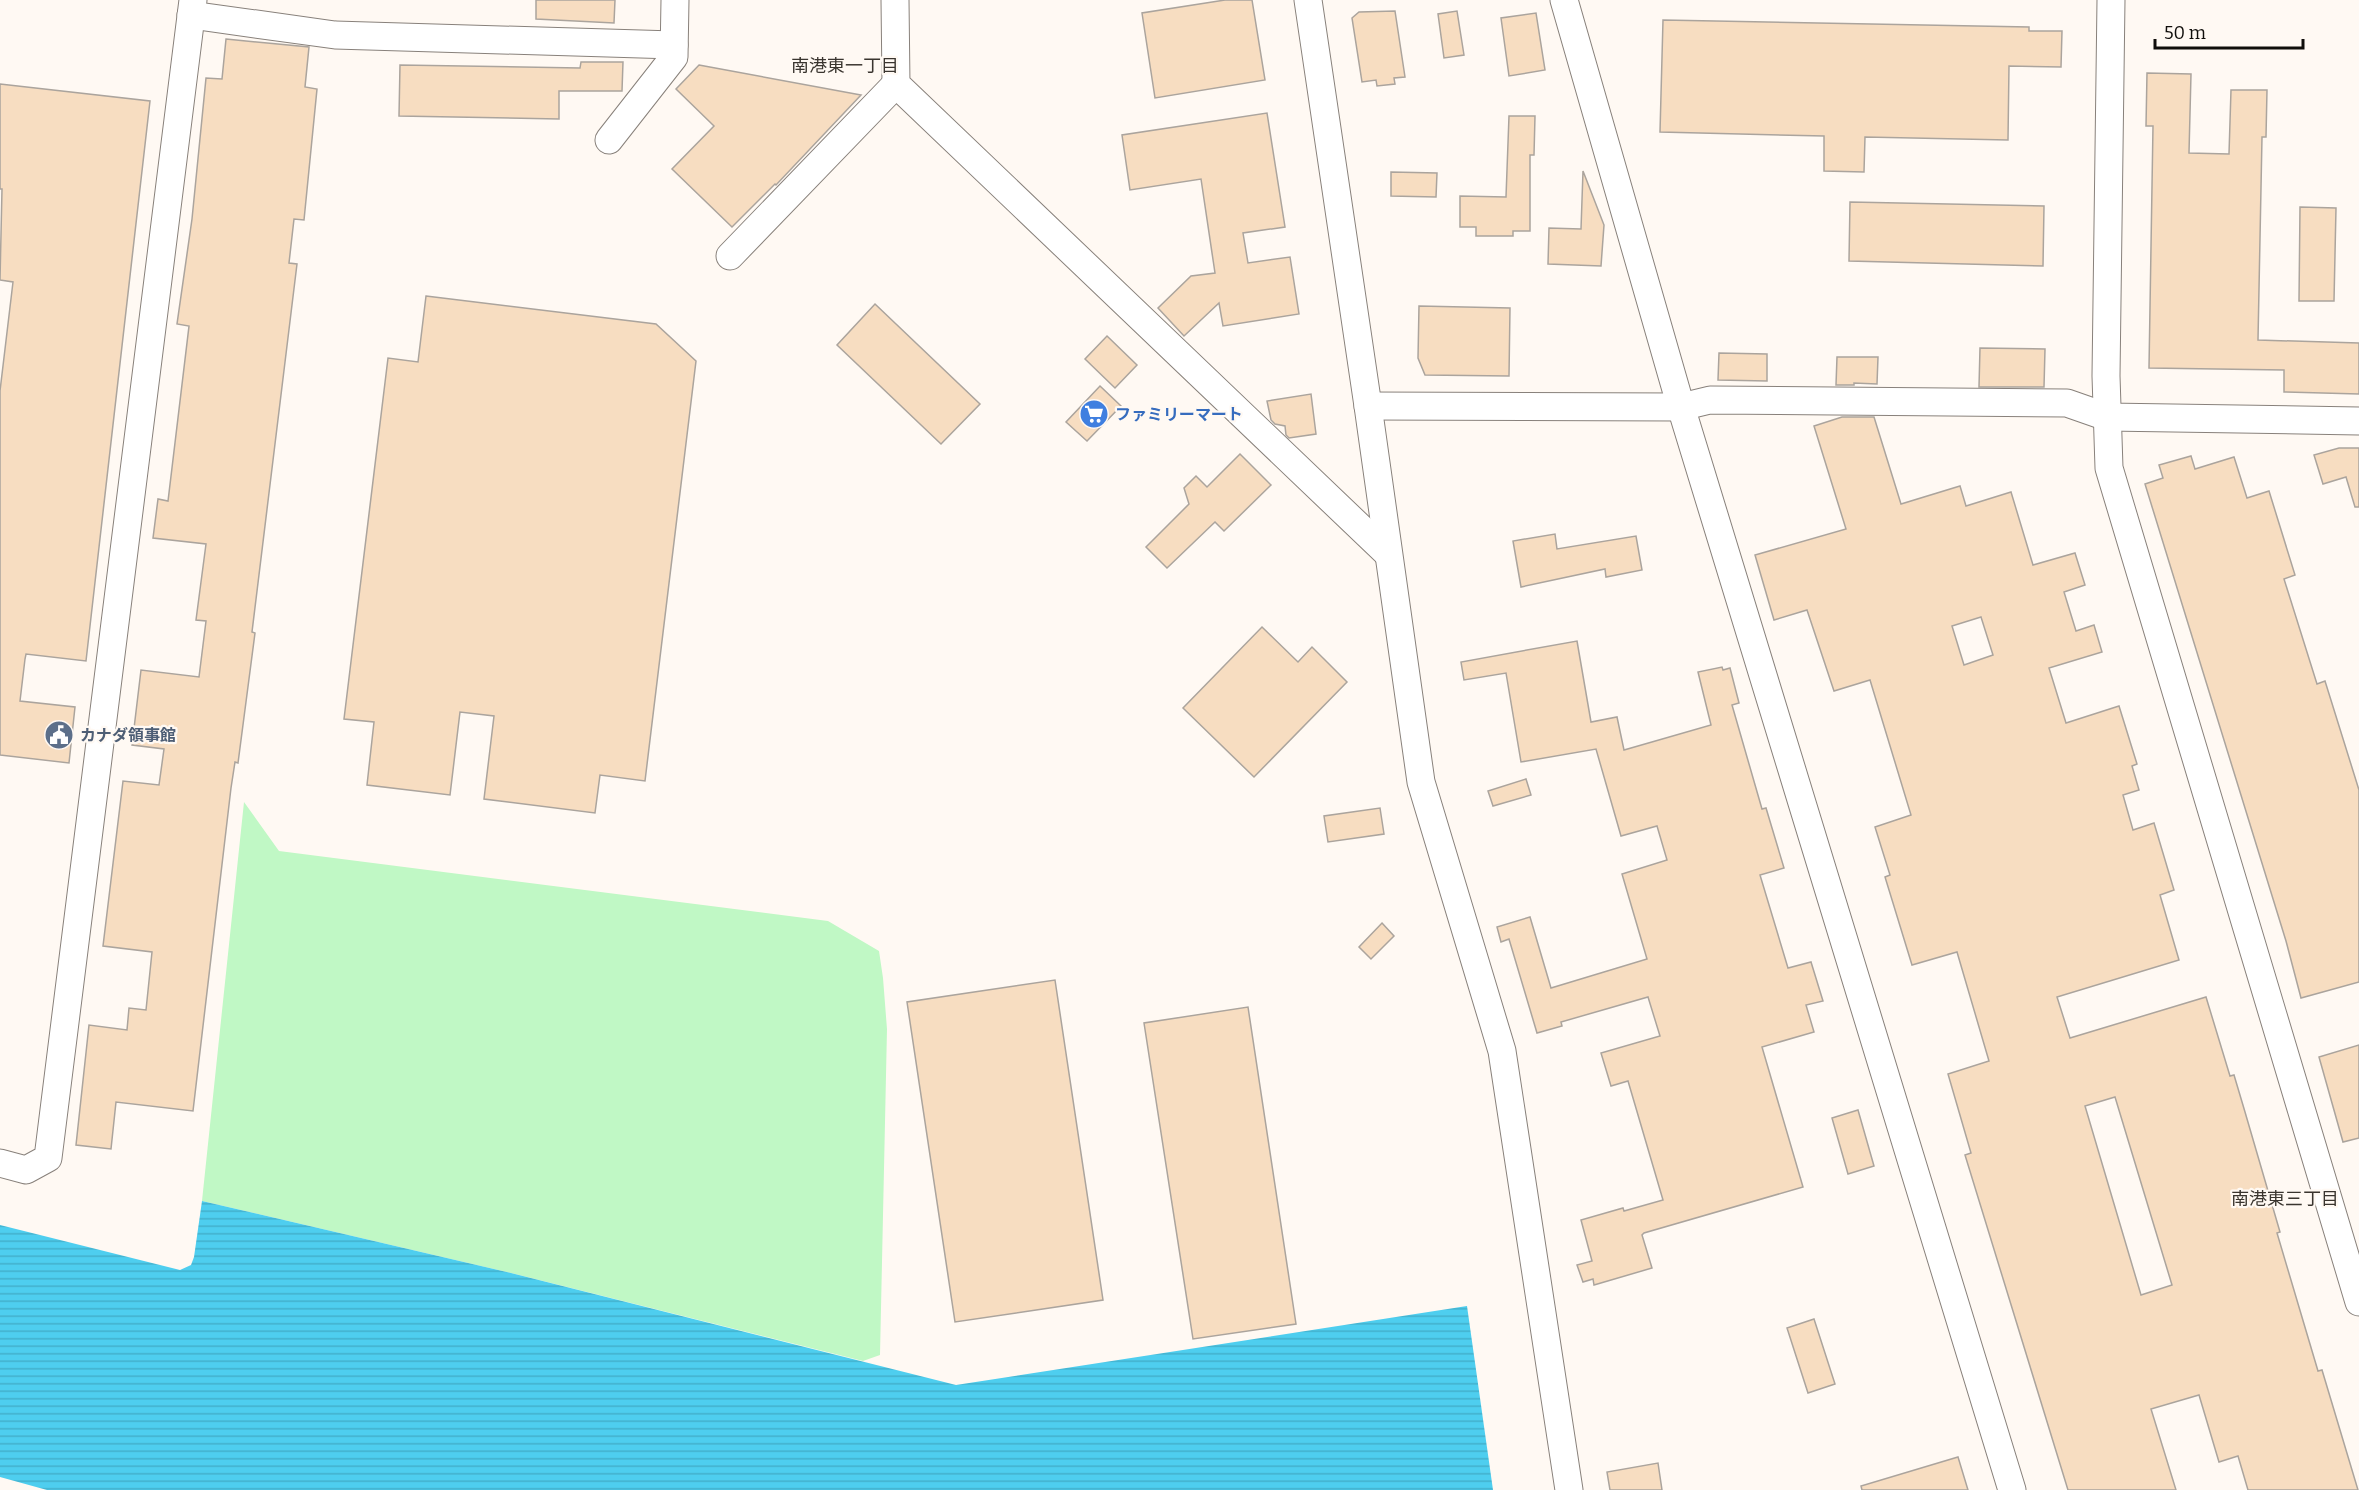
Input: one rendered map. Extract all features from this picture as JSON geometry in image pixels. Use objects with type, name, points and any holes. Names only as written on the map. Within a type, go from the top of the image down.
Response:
[{"type":"street","points":[[609,140],[674,57],[675,0]]},
{"type":"street","points":[[730,256],[896,84],[896,0]]},
{"type":"street","points":[[1308,0],[1421,782],[1502,1051],[1569,1490]]},
{"type":"street","points":[[1564,0],[1681,407],[2012,1490]]},
{"type":"street","points":[[2111,0],[2107,417],[2109,468],[2359,1302]]},
{"type":"street","points":[[0,1163],[26,1170],[48,1158],[192,7],[335,35],[674,45]]},
{"type":"street","points":[[896,84],[1388,554]]},
{"type":"street","points":[[1368,406],[1681,407],[1710,400],[2067,403],[2107,417],[2359,421]]},
{"type":"green space","points":[[244,802],[279,851],[828,921],[879,951],[887,1029],[880,1355],[863,1361],[511,1273],[202,1201]]},
{"type":"water","points":[[202,1201],[511,1273],[956,1385],[1467,1306],[1493,1490],[47,1490],[0,1477],[0,1225],[180,1270],[191,1265],[194,1257]]},
{"type":"building","points":[[536,0],[615,0],[614,23],[536,19]]},
{"type":"building","points":[[1225,0],[1252,0],[1265,80],[1155,98],[1142,13]]},
{"type":"building","points":[[1395,11],[1405,77],[1394,78],[1395,84],[1377,86],[1376,80],[1362,82],[1352,18],[1359,12]]},
{"type":"building","points":[[1457,11],[1464,55],[1444,58],[1438,14]]},
{"type":"building","points":[[1536,13],[1545,70],[1509,76],[1501,18]]},
{"type":"building","points":[[1663,20],[2029,27],[2029,31],[2062,31],[2061,67],[2009,66],[2008,140],[1865,137],[1864,172],[1824,171],[1824,136],[1660,132]]},
{"type":"building","points":[[226,39],[309,47],[305,87],[317,89],[304,220],[294,219],[289,263],[297,264],[252,632],[255,633],[238,763],[235,762],[231,788],[193,1111],[116,1102],[111,1149],[76,1145],[89,1025],[127,1030],[129,1008],[146,1010],[152,952],[103,946],[123,781],[159,785],[164,749],[132,745],[141,670],[199,677],[206,621],[196,620],[206,544],[153,538],[158,499],[168,501],[189,326],[177,324],[192,219],[206,78],[222,79]]},
{"type":"building","points":[[581,62],[623,62],[622,91],[559,91],[559,119],[399,116],[400,65],[580,68]]},
{"type":"building","points":[[699,65],[861,95],[776,185],[732,227],[672,169],[714,126],[676,89]]},
{"type":"building","points":[[2147,73],[2191,74],[2189,153],[2229,154],[2231,90],[2267,90],[2266,137],[2262,137],[2258,340],[2359,343],[2359,394],[2284,392],[2284,370],[2149,368],[2153,126],[2146,126]]},
{"type":"building","points":[[0,84],[150,101],[86,661],[26,654],[25,659],[20,701],[75,707],[69,763],[0,755],[0,391],[13,282],[0,280],[2,189],[0,189]]},
{"type":"building","points":[[1267,113],[1285,227],[1243,233],[1248,263],[1290,257],[1299,314],[1223,326],[1219,303],[1184,336],[1158,308],[1191,276],[1215,273],[1201,179],[1130,190],[1122,135]]},
{"type":"building","points":[[1509,116],[1535,116],[1534,155],[1530,155],[1530,231],[1513,231],[1513,236],[1476,236],[1476,227],[1460,227],[1460,196],[1506,197]]},
{"type":"building","points":[[1583,171],[1604,225],[1601,266],[1548,264],[1549,228],[1581,229]]},
{"type":"building","points":[[1391,172],[1437,173],[1436,197],[1391,196]]},
{"type":"building","points":[[1850,202],[2044,206],[2043,266],[1849,261]]},
{"type":"building","points":[[2300,207],[2336,208],[2334,301],[2299,301]]},
{"type":"building","points":[[426,296],[656,324],[696,361],[645,781],[600,775],[595,813],[484,799],[494,716],[460,712],[450,795],[367,785],[374,722],[344,719],[388,358],[418,362]]},
{"type":"building","points":[[875,304],[980,404],[941,444],[837,345]]},
{"type":"building","points":[[1419,306],[1510,308],[1509,376],[1425,375],[1418,358]]},
{"type":"building","points":[[1107,336],[1137,365],[1115,388],[1085,359]]},
{"type":"building","points":[[1980,348],[2045,349],[2044,387],[1979,387]]},
{"type":"building","points":[[1719,353],[1767,354],[1767,381],[1718,380]]},
{"type":"building","points":[[1837,357],[1878,357],[1877,384],[1836,385]]},
{"type":"building","name":"ファミリーマート","points":[[1100,386],[1121,406],[1087,441],[1066,422]]},
{"type":"building","points":[[1311,394],[1316,434],[1289,438],[1286,435],[1285,426],[1275,424],[1271,420],[1267,401]]},
{"type":"building","points":[[1842,417],[1874,417],[1901,504],[1960,486],[1966,506],[2011,492],[2033,565],[2075,553],[2085,585],[2064,592],[2076,631],[2094,625],[2102,652],[2049,668],[2066,723],[2119,706],[2137,764],[2132,766],[2139,790],[2123,795],[2133,830],[2154,823],[2174,890],[2160,895],[2179,960],[2057,997],[2070,1038],[2206,997],[2230,1076],[2234,1075],[2318,1371],[2322,1370],[2358,1490],[2248,1490],[2238,1456],[2219,1462],[2199,1395],[2151,1409],[2176,1490],[2068,1490],[1965,1155],[1971,1153],[1948,1074],[1989,1061],[1957,952],[1912,965],[1885,877],[1890,875],[1875,827],[1911,815],[1870,680],[1834,691],[1807,610],[1774,620],[1755,555],[1846,529],[1814,426]],"holes":[[[1981,617],[1993,655],[1964,665],[1952,626]],[[2115,1097],[2172,1285],[2141,1295],[2085,1106]]]},
{"type":"building","points":[[2339,448],[2359,448],[2359,507],[2355,507],[2346,477],[2323,484],[2314,455]]},
{"type":"building","points":[[1240,454],[1271,485],[1224,531],[1215,522],[1167,568],[1146,547],[1189,504],[1184,488],[1196,476],[1207,487]]},
{"type":"building","points":[[2191,456],[2195,469],[2234,457],[2247,498],[2269,491],[2295,575],[2284,579],[2317,684],[2325,681],[2359,790],[2359,982],[2301,998],[2286,941],[2145,484],[2163,478],[2159,465]]},
{"type":"building","points":[[1555,534],[1557,549],[1636,536],[1642,570],[1606,577],[1605,569],[1521,587],[1513,541]]},
{"type":"building","points":[[1262,627],[1298,662],[1312,647],[1347,682],[1254,777],[1183,708]]},
{"type":"building","points":[[1577,641],[1591,722],[1617,717],[1624,750],[1711,725],[1698,672],[1722,667],[1723,670],[1730,668],[1739,703],[1732,705],[1762,809],[1766,808],[1784,868],[1760,875],[1788,968],[1811,962],[1823,1001],[1806,1005],[1814,1032],[1762,1047],[1803,1187],[1644,1233],[1642,1235],[1652,1268],[1594,1285],[1593,1279],[1583,1282],[1577,1265],[1592,1261],[1581,1220],[1663,1200],[1628,1081],[1611,1086],[1601,1053],[1660,1036],[1648,997],[1561,1022],[1562,1026],[1537,1033],[1509,939],[1501,942],[1497,927],[1530,917],[1551,988],[1647,959],[1622,874],[1667,860],[1657,826],[1621,836],[1596,749],[1521,762],[1506,673],[1464,680],[1461,662]]},
{"type":"building","points":[[1526,779],[1531,795],[1493,806],[1488,791]]},
{"type":"building","points":[[1380,808],[1384,834],[1328,842],[1324,816]]},
{"type":"building","points":[[1382,923],[1394,936],[1371,959],[1359,947]]},
{"type":"building","points":[[1055,980],[1103,1300],[955,1322],[907,1002]]},
{"type":"building","points":[[1248,1007],[1296,1324],[1193,1339],[1144,1023]]},
{"type":"building","points":[[2359,1045],[2359,1138],[2343,1142],[2319,1057]]},
{"type":"building","points":[[1858,1110],[1874,1166],[1848,1174],[1832,1118]]},
{"type":"building","points":[[1814,1319],[1835,1384],[1808,1393],[1787,1328]]},
{"type":"building","points":[[1958,1457],[1968,1490],[1862,1490],[1861,1486]]},
{"type":"building","points":[[1658,1463],[1662,1490],[1610,1490],[1607,1472]]},
{"type":"place","name":"ファミリーマート","points":[[1094,414]]},
{"type":"place","name":"カナダ領事館","points":[[59,735]]},
{"type":"district","name":"南港東一丁目","points":[[845,66]]},
{"type":"district","name":"南港東三丁目","points":[[2285,1199]]}]
